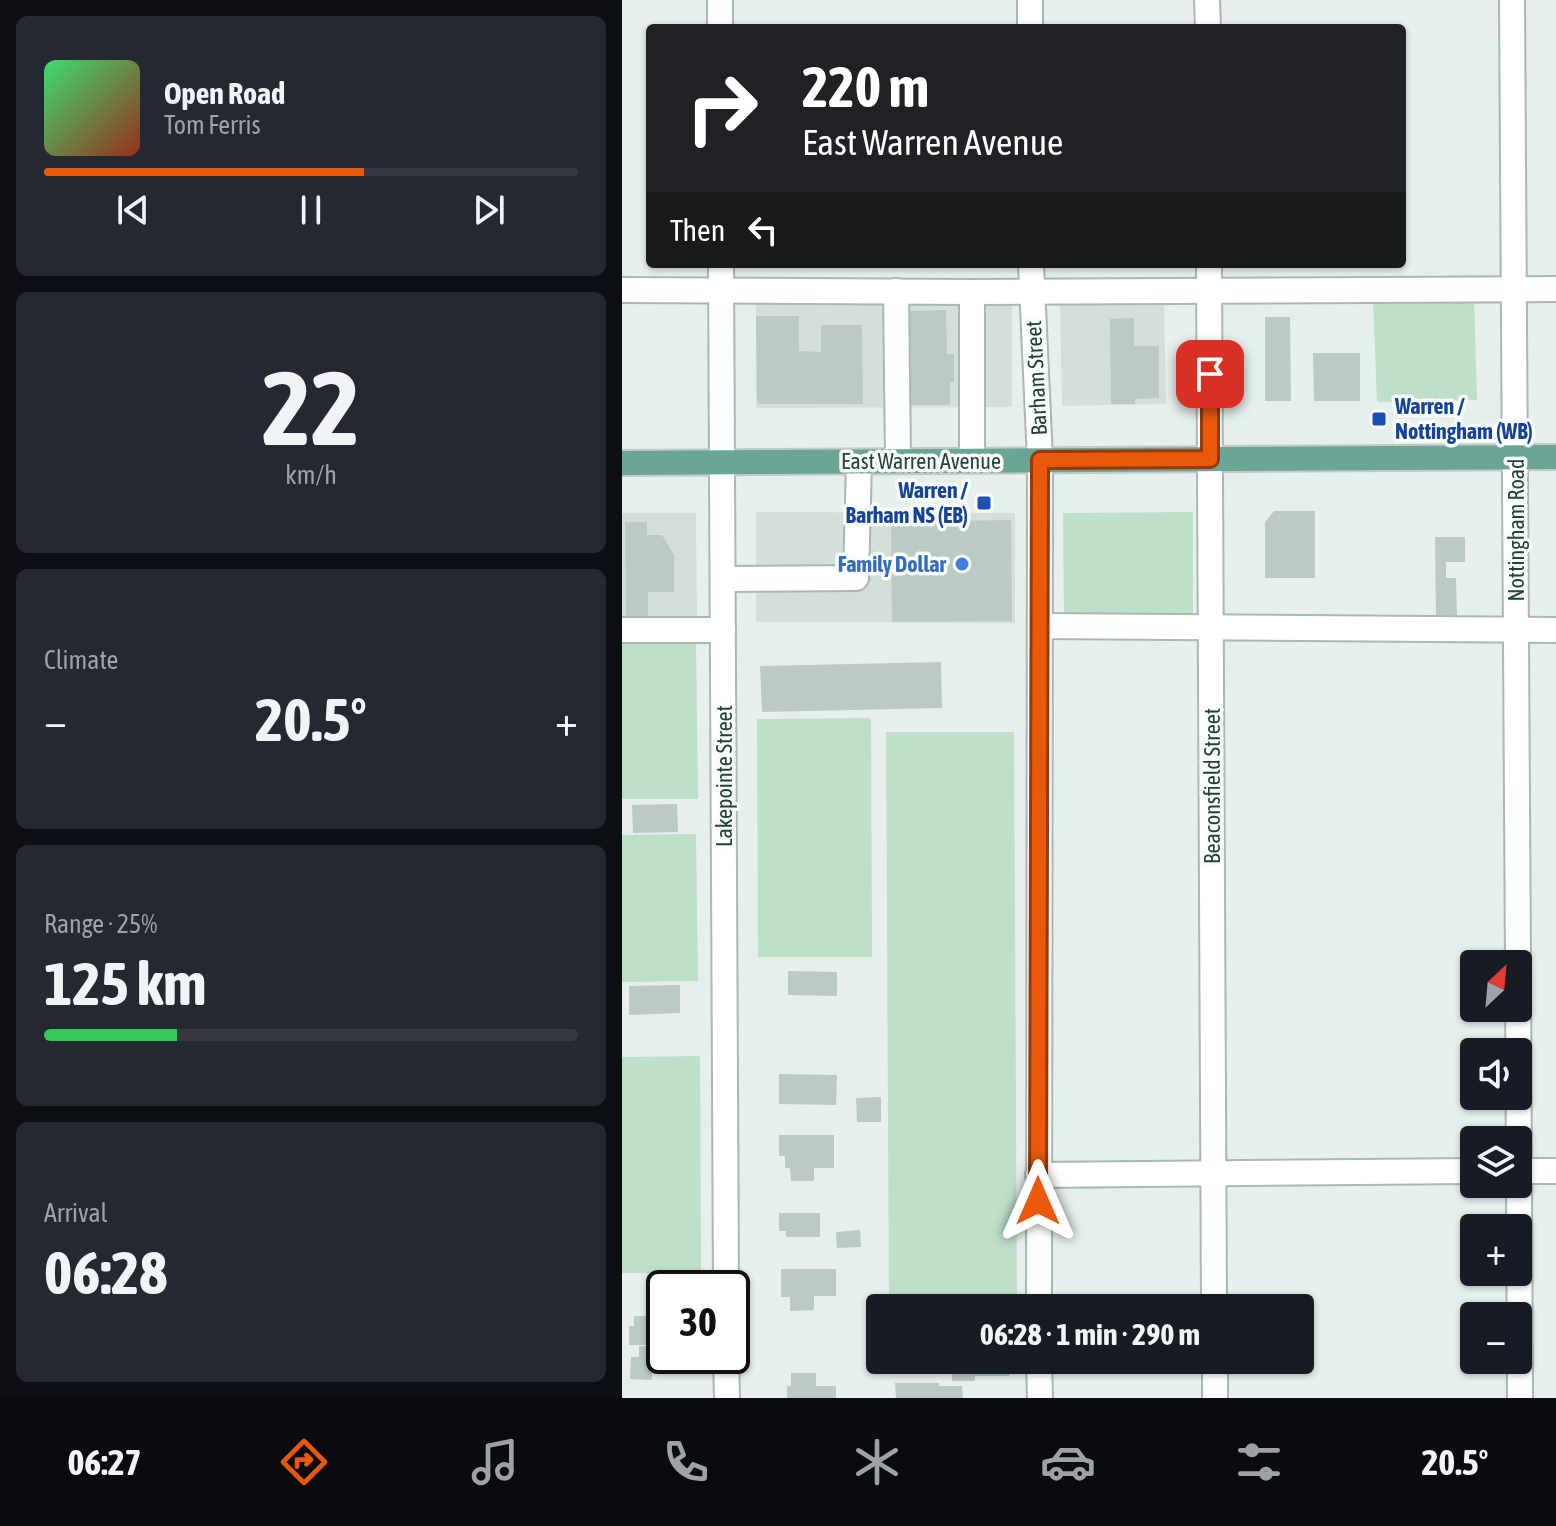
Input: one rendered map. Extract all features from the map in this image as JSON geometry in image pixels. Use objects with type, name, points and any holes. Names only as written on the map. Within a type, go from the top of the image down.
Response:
[{"type":"main road","name":"East Warren Avenue","points":[[622,463],[1556,457]]},
{"type":"street","points":[[720,0],[720,24]]},
{"type":"street","points":[[1030,0],[1030,24]]},
{"type":"street","points":[[1207,0],[1208,24]]},
{"type":"street","name":"Nottingham Road","points":[[1512,0],[1518,950]]},
{"type":"street","name":"Lakepointe Street","points":[[721,268],[726,1270]]},
{"type":"street","name":"Barham Street","points":[[1031,268],[1040,460],[1039,1294]]},
{"type":"street","name":"Beaconsfield Street","points":[[1209,268],[1214,1294]]},
{"type":"street","points":[[622,290],[1556,289]]},
{"type":"street","points":[[896,291],[898,460]]},
{"type":"street","points":[[972,292],[972,460]]},
{"type":"street","points":[[724,579],[856,578],[859,462]]},
{"type":"street","points":[[1040,626],[1556,630]]},
{"type":"street","points":[[622,630],[723,630]]},
{"type":"street","name":"Nottingham Road","points":[[1518,1022],[1519,1126]]},
{"type":"street","points":[[1038,1175],[1460,1171]]},
{"type":"street","points":[[1532,1171],[1556,1171]]},
{"type":"street","name":"Nottingham Road","points":[[1519,1198],[1520,1398]]},
{"type":"street","points":[[726,1374],[727,1398]]},
{"type":"street","points":[[1039,1374],[1040,1398]]},
{"type":"street","points":[[1215,1374],[1215,1398]]},
{"type":"shaded area","points":[[1164,299],[1166,404],[1062,406],[1060,301]]},
{"type":"shaded area","points":[[1012,301],[1012,407],[756,408],[756,302]]},
{"type":"shaded area","points":[[756,512],[1015,513],[1015,623],[756,622]]},
{"type":"shaded area","points":[[622,513],[696,513],[697,620],[622,621]]},
{"type":"green space","points":[[1474,295],[1477,400],[1377,402],[1373,298]]},
{"type":"green space","points":[[1193,512],[1193,617],[1064,618],[1063,513]]},
{"type":"green space","points":[[622,641],[696,641],[698,799],[622,799]]},
{"type":"green space","points":[[871,718],[872,957],[758,957],[757,719]]},
{"type":"green space","points":[[886,732],[1014,732],[1017,1294],[889,1294]]},
{"type":"green space","points":[[696,834],[698,981],[622,982],[622,835]]},
{"type":"green space","points":[[700,1056],[701,1270],[622,1273],[622,1057]]},
{"type":"building","points":[[946,310],[947,354],[954,354],[950,405],[911,405],[910,311]]},
{"type":"building","points":[[756,316],[799,316],[799,351],[821,352],[821,325],[862,325],[863,404],[759,404]]},
{"type":"building","points":[[1265,317],[1290,317],[1291,401],[1265,401]]},
{"type":"building","points":[[1134,318],[1134,346],[1159,346],[1159,398],[1135,399],[1135,404],[1111,404],[1110,319]]},
{"type":"building","points":[[1313,353],[1360,353],[1360,401],[1314,401]]},
{"type":"building","points":[[1274,511],[1315,511],[1315,578],[1265,578],[1265,522]]},
{"type":"building","points":[[1011,520],[1012,621],[892,622],[891,522]]},
{"type":"building","points":[[625,522],[647,522],[647,535],[662,535],[674,555],[674,592],[648,592],[648,622],[626,622]]},
{"type":"building","points":[[1435,537],[1465,537],[1465,562],[1446,562],[1446,578],[1456,578],[1457,615],[1436,615]]},
{"type":"building","points":[[941,662],[942,708],[762,712],[760,666]]},
{"type":"building","points":[[677,804],[678,832],[633,833],[632,805]]},
{"type":"building","points":[[788,971],[837,972],[837,996],[788,995]]},
{"type":"building","points":[[680,985],[680,1013],[629,1015],[629,986]]},
{"type":"building","points":[[779,1074],[837,1075],[836,1105],[779,1104]]},
{"type":"building","points":[[881,1097],[881,1122],[857,1122],[856,1098]]},
{"type":"building","points":[[779,1135],[834,1135],[834,1168],[814,1168],[814,1181],[791,1181],[790,1168],[785,1168],[785,1156],[779,1156]]},
{"type":"building","points":[[779,1213],[820,1213],[820,1237],[786,1237],[786,1231],[779,1231]]},
{"type":"building","points":[[860,1230],[861,1247],[837,1248],[836,1232]]},
{"type":"building","points":[[781,1269],[836,1269],[836,1296],[814,1296],[814,1310],[790,1311],[790,1297],[781,1297]]},
{"type":"building","points":[[634,1316],[646,1316],[646,1345],[629,1345],[629,1326],[634,1326]]},
{"type":"building","points":[[639,1346],[646,1346],[646,1374],[652,1374],[652,1380],[630,1379],[631,1357],[639,1357]]},
{"type":"building","points":[[791,1373],[816,1373],[816,1386],[836,1386],[836,1398],[787,1398]]},
{"type":"building","points":[[952,1374],[1009,1374],[975,1376],[975,1381],[952,1381]]},
{"type":"building","points":[[895,1383],[962,1386],[963,1398],[896,1398]]},
{"type":"place","name":"Warren / Nottingham (WB)","points":[[1379,419]]},
{"type":"place","name":"Warren / Barham NS (EB)","points":[[984,503]]},
{"type":"place","name":"Family Dollar","points":[[962,564]]},
{"type":"route","points":[[1038,1201],[1040,460],[1210,459],[1210,374]]}]
